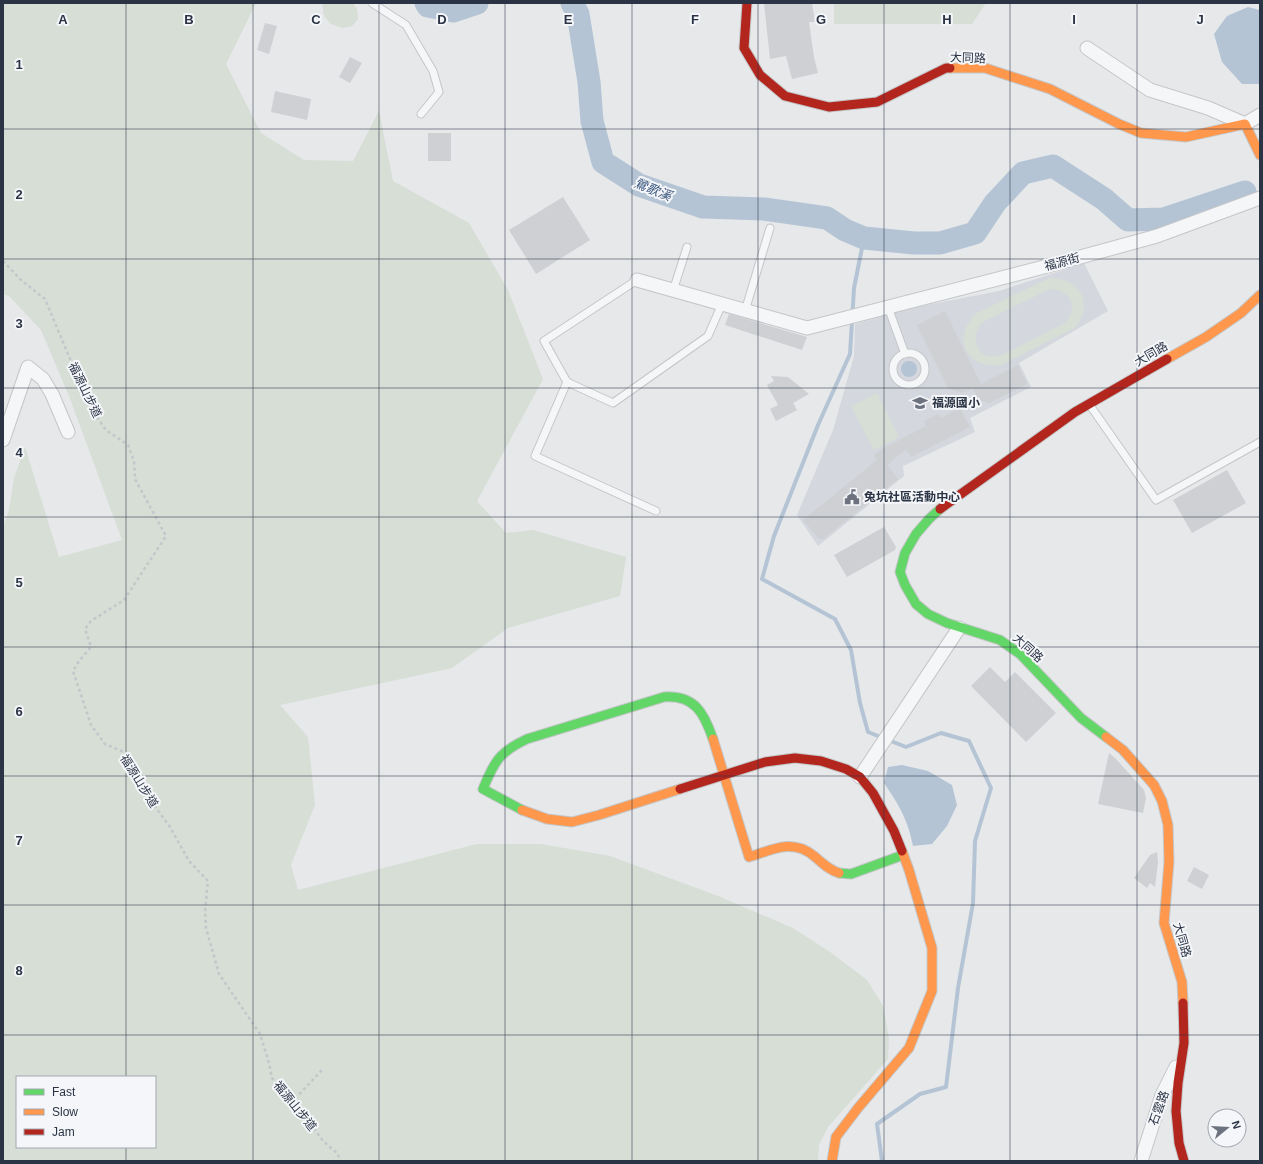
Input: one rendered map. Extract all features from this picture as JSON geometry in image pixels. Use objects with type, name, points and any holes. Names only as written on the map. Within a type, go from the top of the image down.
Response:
[{"type":"street","name":"大同路","points":[[747,3],[744,48],[760,75],[785,96],[829,107],[877,102],[946,68],[985,68],[1050,89],[1119,124],[1141,132],[1186,137],[1245,124]]},
{"type":"street","points":[[1087,48],[1150,90],[1208,108],[1245,124],[1260,155]]},
{"type":"street","points":[[1245,124],[1260,115]]},
{"type":"street","name":"福源街","points":[[637,280],[807,328],[1040,268],[1157,236],[1260,198]]},
{"type":"street","name":"大同路","points":[[1184,1161],[1179,1143],[1176,1111],[1178,1083],[1184,1043],[1183,989],[1164,923],[1169,862],[1168,825],[1160,796],[1154,785],[1123,750],[1081,718],[1020,654],[1000,640],[960,628],[928,614],[916,604],[900,572],[905,553],[916,534],[929,519],[948,503],[1075,412],[1206,337],[1241,313],[1260,295]]},
{"type":"street","points":[[3,440],[28,367],[43,378],[52,394],[68,432]]},
{"type":"street","points":[[860,777],[960,628]]},
{"type":"street","points":[[832,1161],[836,1136],[909,1048],[932,991],[932,948],[903,855],[894,831],[876,799],[860,777],[846,769],[821,761],[795,758],[765,762],[723,776],[600,815],[572,822],[547,819],[519,809],[483,789],[493,765],[502,753],[512,745],[527,739],[664,697],[672,696],[685,699],[694,704],[702,714],[708,727],[723,776],[749,857],[786,846],[795,846],[804,849],[832,871],[843,874],[851,874],[903,855]]},
{"type":"street","name":"石雲路","points":[[1141,1161],[1162,1095],[1182,1056]]},
{"type":"lane","points":[[372,3],[406,25],[434,71],[439,92],[421,114]]},
{"type":"lane","points":[[745,311],[770,228]]},
{"type":"lane","points":[[674,290],[687,247]]},
{"type":"lane","points":[[637,280],[544,341],[568,382],[613,403],[708,336],[722,304]]},
{"type":"lane","points":[[888,307],[905,354]]},
{"type":"lane","points":[[905,354],[915,355],[923,362],[924,372],[922,377],[914,384],[904,384],[900,382],[894,374],[894,363],[900,355],[905,354]]},
{"type":"lane","points":[[568,382],[535,456],[656,512]]},
{"type":"lane","points":[[1089,404],[1156,500],[1260,442]]},
{"type":"path","name":"福源山步道","points":[[3,261],[21,280],[45,299],[91,409],[106,430],[128,445],[134,461],[135,479],[166,536],[124,600],[91,621],[86,629],[91,647],[78,661],[73,671],[91,725],[105,744],[124,752],[146,794],[170,827],[189,861],[208,882],[205,911],[206,928],[219,974],[260,1034],[272,1078],[291,1103],[310,1123],[323,1141],[337,1153],[341,1161]]},
{"type":"path","points":[[291,1103],[322,1070]]},
{"type":"shaded area","points":[[3,3],[256,3],[226,64],[261,133],[304,160],[353,161],[379,111],[393,181],[469,223],[508,290],[543,379],[477,501],[506,533],[533,530],[626,557],[620,596],[508,628],[452,668],[280,705],[308,737],[315,805],[291,865],[298,890],[477,844],[541,844],[610,856],[718,896],[793,928],[830,952],[867,980],[883,1006],[889,1038],[888,1059],[828,1127],[819,1145],[818,1161],[3,1161],[3,527],[9,510],[14,478],[25,447],[59,557],[122,540],[69,396],[41,330],[9,296],[3,294]]},
{"type":"shaded area","points":[[322,3],[353,3],[357,9],[358,19],[352,26],[343,28],[331,24],[324,16]]},
{"type":"shaded area","points":[[834,3],[986,3],[972,24],[834,24]]},
{"type":"shaded area","name":"福源國小","points":[[1084,263],[1108,311],[1019,363],[1031,387],[970,418],[975,432],[903,466],[904,476],[818,546],[797,515],[833,430],[854,356],[855,324],[911,308],[999,291]]},
{"type":"shaded area","points":[[1049,278],[1069,282],[1076,287],[1084,301],[1084,310],[1081,319],[1075,328],[1003,364],[990,365],[980,363],[972,358],[966,350],[964,342],[965,332],[969,322],[977,313]],"holes":[[[1054,289],[1060,291],[1068,297],[1072,306],[1072,311],[1066,322],[1002,355],[989,356],[983,354],[979,350],[976,339],[979,327],[983,322],[1048,290]]]},
{"type":"shaded area","points":[[877,393],[899,437],[874,450],[851,406]]},
{"type":"water","points":[[1248,7],[1260,10],[1260,84],[1242,84],[1222,62],[1214,34],[1227,16]]},
{"type":"water","points":[[909,361],[915,363],[917,369],[915,375],[909,377],[903,375],[901,369],[903,363]]},
{"type":"water","points":[[902,765],[928,771],[952,785],[957,805],[947,826],[932,844],[913,846],[902,813],[884,783],[888,767]]},
{"type":"building","points":[[764,3],[812,3],[815,22],[809,22],[818,73],[792,79],[786,56],[770,59]]},
{"type":"building","points":[[265,23],[277,26],[269,54],[257,50]]},
{"type":"building","points":[[350,57],[362,63],[350,83],[339,77]]},
{"type":"building","points":[[275,91],[311,99],[307,120],[271,112]]},
{"type":"building","points":[[428,133],[451,133],[451,161],[428,161]]},
{"type":"building","points":[[563,197],[590,240],[536,274],[509,230]]},
{"type":"building","points":[[945,311],[981,384],[1018,365],[1027,384],[989,403],[978,399],[973,388],[962,393],[948,388],[917,325]]},
{"type":"building","points":[[729,314],[807,337],[802,350],[725,325]]},
{"type":"building","points":[[771,376],[788,377],[809,394],[793,403],[797,410],[776,421],[770,409],[778,405],[767,385],[774,381]]},
{"type":"building","name":"兔坑社區活動中心","points":[[960,408],[970,427],[911,457],[906,449],[887,465],[898,479],[823,539],[819,539],[803,520],[877,460],[874,455],[882,449],[926,426],[924,421],[938,414],[941,418]]},
{"type":"building","points":[[1227,470],[1246,503],[1192,533],[1173,500]]},
{"type":"building","points":[[884,527],[896,547],[895,550],[847,577],[834,555]]},
{"type":"building","points":[[990,667],[1005,682],[1015,672],[1056,713],[1026,742],[971,686]]},
{"type":"building","points":[[1109,753],[1144,790],[1146,798],[1143,813],[1098,804]]},
{"type":"building","points":[[1157,852],[1158,862],[1155,887],[1150,883],[1147,888],[1134,878],[1150,855]]},
{"type":"building","points":[[1194,867],[1209,875],[1202,889],[1187,881]]},
{"type":"waterway","name":"鶯歌溪","points":[[426,3],[428,6],[453,11],[477,3]]},
{"type":"waterway","name":"鶯歌溪","points":[[572,3],[578,14],[589,82],[592,121],[603,162],[639,185],[703,207],[764,209],[827,218],[845,230],[864,238],[914,243],[940,243],[975,233],[995,203],[1023,173],[1053,166],[1104,199],[1128,220],[1164,219],[1245,192]]},
{"type":"waterway","points":[[864,238],[854,288],[850,354],[818,425],[774,536],[762,579],[835,619],[851,650],[860,703],[868,732],[906,747],[941,733],[969,741],[991,788],[975,841],[973,903],[958,988],[946,1087],[920,1094],[877,1124],[882,1161]]},
{"type":"traffic: fast","points":[[940,509],[916,534],[905,553],[900,572],[905,585],[916,604],[928,614],[947,623],[1000,640],[1020,654],[1081,718],[1106,737]]},
{"type":"traffic: fast","points":[[522,810],[483,789],[494,765],[504,753],[527,739],[664,697],[683,699],[697,708],[706,721],[713,739]]},
{"type":"traffic: fast","points":[[839,873],[851,874],[903,855]]},
{"type":"traffic: slow","points":[[950,68],[985,68],[1050,89],[1119,124],[1141,133],[1186,137],[1245,124],[1260,155]]},
{"type":"traffic: slow","points":[[1167,359],[1206,337],[1241,313],[1260,295]]},
{"type":"traffic: slow","points":[[1106,737],[1123,750],[1154,785],[1162,801],[1168,825],[1169,862],[1164,923],[1182,982],[1183,1003]]},
{"type":"traffic: slow","points":[[713,739],[749,857],[782,847],[798,848],[806,851],[823,864],[839,873]]},
{"type":"traffic: slow","points":[[522,810],[547,819],[572,822],[680,789]]},
{"type":"traffic: slow","points":[[832,1161],[836,1137],[858,1108],[909,1048],[932,991],[932,948],[902,851]]},
{"type":"traffic: jam","points":[[747,3],[744,48],[760,75],[785,96],[829,107],[877,102],[946,68],[950,68]]},
{"type":"traffic: jam","points":[[940,509],[1075,412],[1167,359]]},
{"type":"traffic: jam","points":[[680,789],[765,762],[795,758],[821,761],[846,769],[860,777],[873,793],[894,831],[902,851]]},
{"type":"traffic: jam","points":[[1183,1003],[1184,1043],[1178,1083],[1176,1111],[1179,1143],[1184,1161]]},
{"type":"place","name":"福源國小","points":[[920,403]]},
{"type":"place","name":"兔坑社區活動中心","points":[[852,497]]}]
